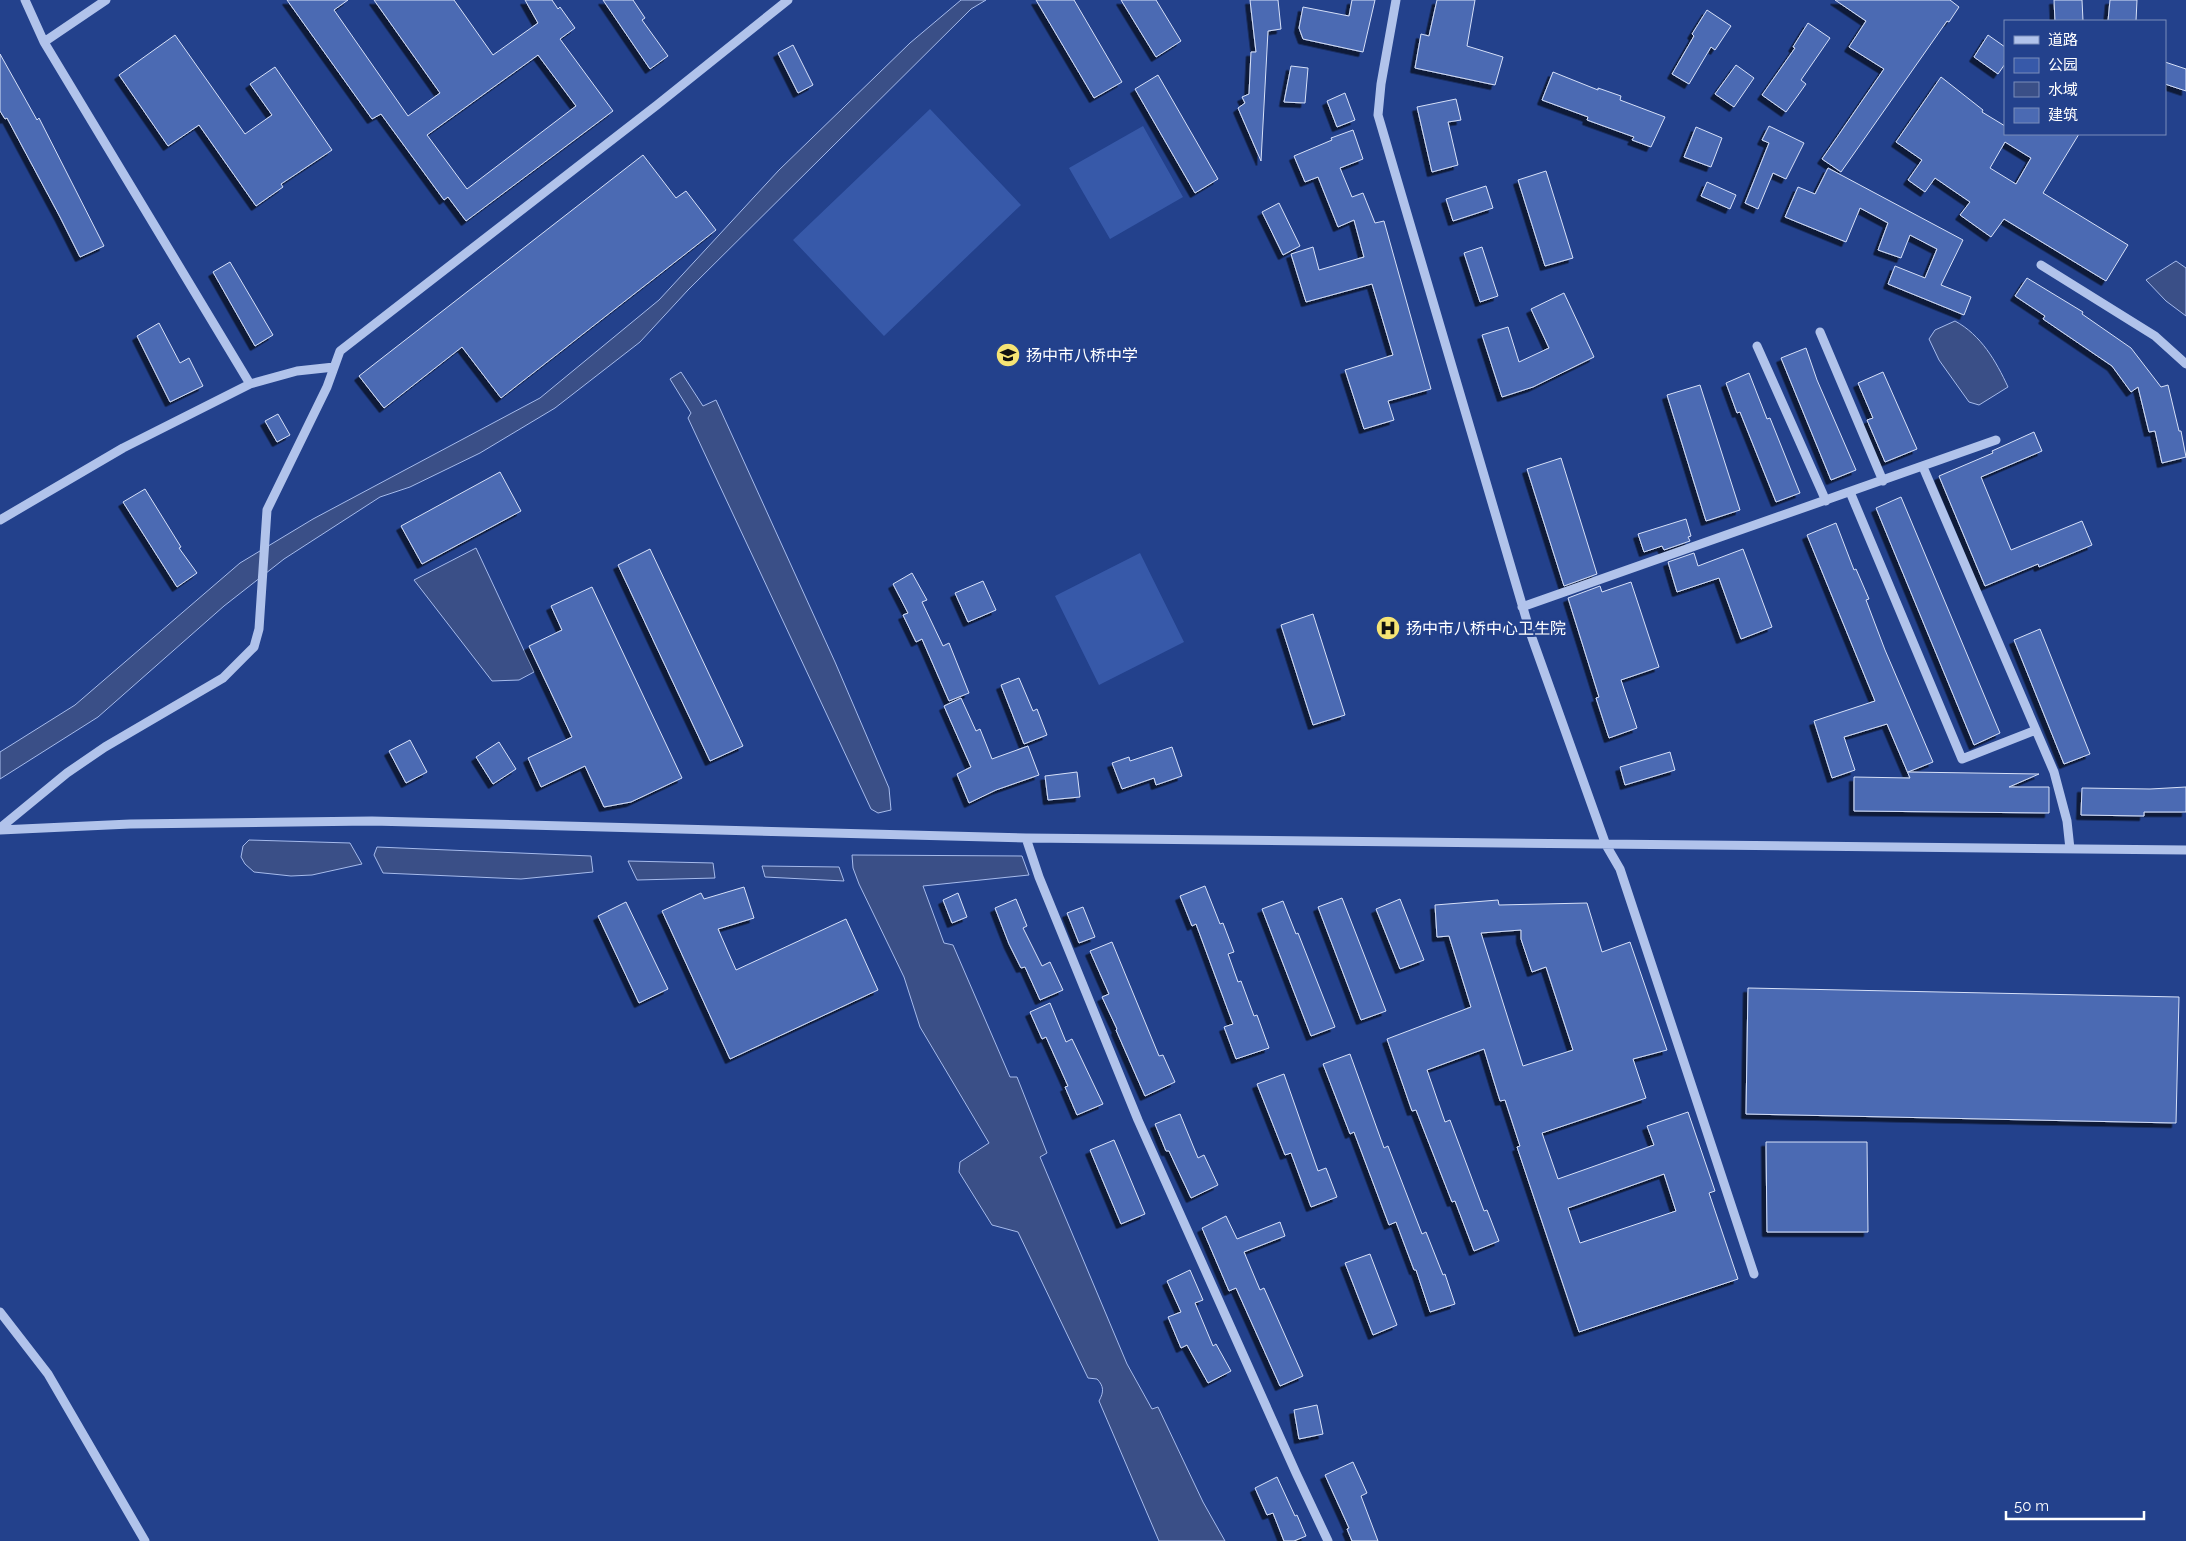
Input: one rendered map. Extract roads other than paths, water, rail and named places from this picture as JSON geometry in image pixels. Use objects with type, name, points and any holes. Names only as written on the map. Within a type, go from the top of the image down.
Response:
[{"type":"street","points":[[25,0],[44,42],[250,384]]},
{"type":"street","points":[[0,829],[75,768],[106,747],[223,678],[254,647],[258,629],[267,510],[323,395],[340,351],[658,105],[788,0]]},
{"type":"street","points":[[1396,0],[1380,84],[1378,115],[1531,635],[1606,845],[1620,870],[1754,1274]]},
{"type":"street","points":[[44,42],[103,1]]},
{"type":"street","points":[[2041,265],[2155,336],[2186,364]]},
{"type":"street","points":[[1820,332],[1883,481]]},
{"type":"street","points":[[1758,346],[1826,501]]},
{"type":"street","points":[[0,520],[123,448],[250,384],[297,371],[334,367]]},
{"type":"street","points":[[1522,607],[1924,467],[1996,440]]},
{"type":"street","points":[[1924,467],[2054,772],[2067,821],[2070,849]]},
{"type":"street","points":[[1850,492],[1962,759],[2036,730]]},
{"type":"street","points":[[0,829],[150,823],[372,821],[1026,838],[2186,850]]},
{"type":"street","points":[[1026,838],[1039,877],[1138,1120],[1328,1541]]},
{"type":"street","points":[[0,1312],[48,1374],[145,1541]]},
{"type":"water","points":[[961,0],[986,0],[971,9],[688,290],[640,342],[555,408],[480,453],[410,487],[380,497],[284,559],[224,606],[98,717],[0,779],[0,752],[75,705],[240,563],[313,519],[540,398],[659,300],[779,170],[910,43]]},
{"type":"water","points":[[2176,261],[2186,268],[2186,316],[2166,301],[2146,280]]},
{"type":"water","points":[[1955,321],[1980,341],[2008,387],[1979,405],[1969,402],[1939,360],[1929,339],[1935,330]]},
{"type":"water","points":[[681,372],[703,406],[716,400],[835,662],[889,788],[891,810],[878,813],[871,809],[688,418],[691,413],[670,379]]},
{"type":"water","points":[[476,548],[534,672],[519,680],[492,681],[414,580]]},
{"type":"water","points":[[249,840],[350,843],[362,864],[312,875],[291,876],[254,872],[245,864],[241,857],[243,846]]},
{"type":"water","points":[[377,847],[591,856],[593,872],[521,879],[383,873],[374,855]]},
{"type":"water","points":[[852,855],[1022,856],[1029,875],[923,886],[944,943],[953,945],[1010,1077],[1017,1077],[1047,1153],[1040,1157],[1127,1364],[1152,1409],[1158,1407],[1203,1502],[1225,1541],[1159,1541],[1099,1401],[1102,1395],[1101,1384],[1097,1379],[1088,1378],[1018,1232],[992,1225],[959,1172],[960,1162],[989,1143],[920,1027],[904,977],[859,884],[853,868]]},
{"type":"water","points":[[628,861],[713,863],[715,878],[637,880]]},
{"type":"water","points":[[762,866],[839,867],[844,881],[765,877]]},
{"type":"place","name":"扬中市八桥中学","points":[[1008,355]]},
{"type":"place","name":"扬中市八桥中心卫生院","points":[[1388,628]]}]
